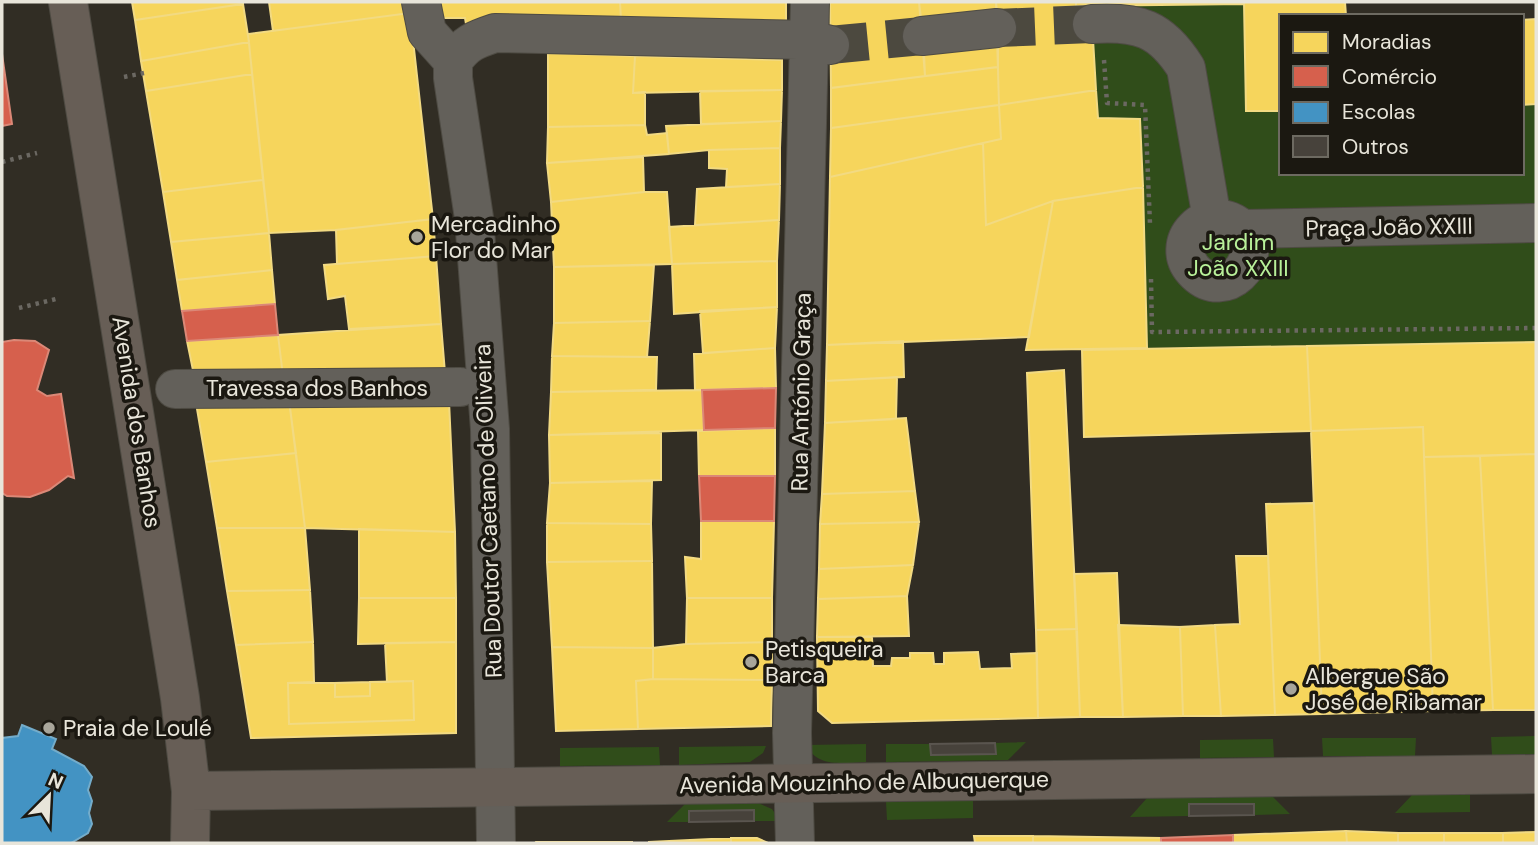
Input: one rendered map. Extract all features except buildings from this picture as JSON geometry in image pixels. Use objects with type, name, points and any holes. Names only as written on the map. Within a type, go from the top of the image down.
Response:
[{"type":"main road","name":"Avenida dos Banhos","points":[[68,2],[180,698],[191,790],[190,843]]},
{"type":"main road","name":"Avenida Mouzinho de Albuquerque","points":[[191,790],[1536,774]]},
{"type":"street","points":[[421,2],[427,33],[453,61],[473,40],[495,33],[820,43]]},
{"type":"street","name":"Rua António Graça","points":[[795,843],[792,782],[820,43],[810,2]]},
{"type":"street","name":"Praça João XXIII","points":[[1092,24],[1122,22],[1142,27],[1161,37],[1175,50],[1186,68],[1227,224],[1536,223]]},
{"type":"street","points":[[922,36],[997,28]]},
{"type":"street","name":"Rua Doutor Caetano de Oliveira","points":[[453,61],[453,78],[474,218],[491,429],[496,840]]},
{"type":"street","name":"Travessa dos Banhos","points":[[175,389],[460,387]]},
{"type":"path","points":[[124,77],[144,73]]},
{"type":"path","points":[[2,162],[37,153]]},
{"type":"path","points":[[19,308],[60,298]]},
{"type":"path","points":[[68,724],[80,732]]},
{"type":"green space","name":"Jardim João XXIII","points":[[1244,4],[1246,111],[1279,111],[1279,175],[1524,175],[1524,105],[1536,104],[1536,342],[1147,348],[1140,120],[1098,118],[1091,5]]},
{"type":"green space","points":[[1535,736],[1536,754],[1492,755],[1491,737]]},
{"type":"green space","points":[[1322,738],[1416,738],[1415,756],[1323,756]]},
{"type":"green space","points":[[1273,739],[1274,757],[1200,758],[1200,740]]},
{"type":"green space","points":[[1026,742],[1008,760],[886,762],[886,744],[930,744],[931,755],[996,753],[995,743]]},
{"type":"green space","points":[[866,744],[866,762],[849,763],[824,761],[817,758],[806,745]]},
{"type":"green space","points":[[766,746],[763,753],[750,762],[679,765],[679,747]]},
{"type":"green space","points":[[659,747],[660,765],[560,766],[560,748]]},
{"type":"green space","points":[[1470,794],[1470,812],[1395,813],[1412,795]]},
{"type":"green space","points":[[1272,796],[1290,814],[1254,815],[1253,804],[1189,804],[1189,816],[1130,817],[1147,798]]},
{"type":"green space","points":[[973,800],[973,818],[887,820],[886,802]]},
{"type":"green space","points":[[758,803],[772,809],[780,821],[754,821],[754,810],[690,811],[689,822],[667,822],[685,804]]},
{"type":"tunnel","points":[[997,28],[1092,24]]},
{"type":"tunnel","points":[[830,45],[922,36]]},
{"type":"place","name":"Mercadinho Flor do Mar","points":[[417,237]]},
{"type":"place","name":"Petisqueira Barca","points":[[751,662]]},
{"type":"place","name":"Albergue São José de Ribamar","points":[[1291,689]]},
{"type":"place","name":"Praia de Loulé","points":[[49,728]]}]
